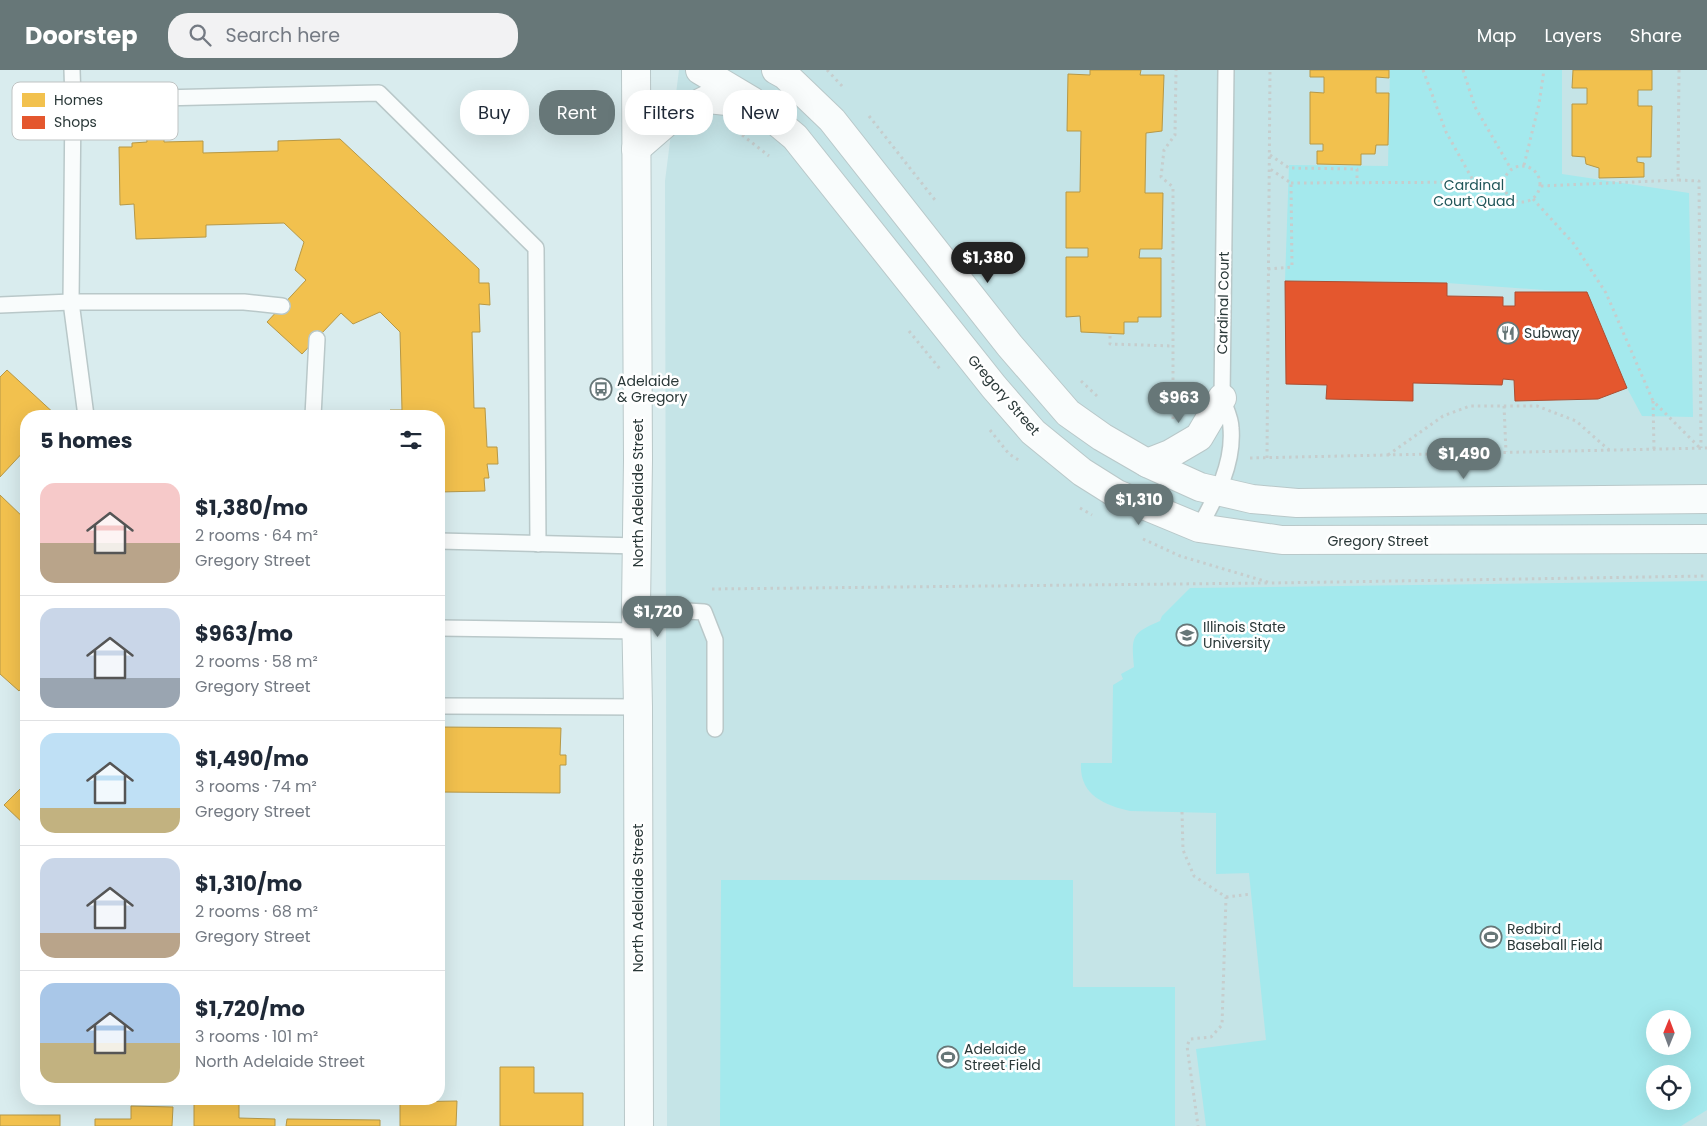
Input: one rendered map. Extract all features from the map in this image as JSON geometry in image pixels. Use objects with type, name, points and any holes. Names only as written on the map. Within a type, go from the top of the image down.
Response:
[{"type":"main road","name":"North Adelaide Street","points":[[636,70],[638,1126]]},
{"type":"main road","name":"Gregory Street","points":[[700,70],[732,90]]},
{"type":"main road","points":[[776,70],[785,75],[832,120],[1010,346],[1068,413],[1102,438],[1147,463],[1200,487],[1252,499],[1296,503],[1707,499]]},
{"type":"main road","points":[[636,150],[674,116],[708,99],[723,101]]},
{"type":"main road","name":"Gregory Street","points":[[791,135],[800,143],[994,387],[1033,432],[1082,472],[1116,494],[1199,528],[1282,540],[1707,538]]},
{"type":"main road","points":[[1147,463],[1170,454],[1174,441],[1199,437],[1222,398]]},
{"type":"lane","name":"Cardinal Court","points":[[1199,528],[1219,492],[1230,456],[1232,426],[1222,398],[1226,70]]},
{"type":"lane","points":[[178,98],[379,93],[536,248],[538,544]]},
{"type":"lane","points":[[73,140],[71,302],[85,410]]},
{"type":"lane","points":[[0,304],[244,302],[282,306]]},
{"type":"lane","points":[[313,410],[317,339]]},
{"type":"lane","points":[[445,541],[638,546]]},
{"type":"lane","points":[[445,628],[636,620],[704,612],[715,640],[715,729]]},
{"type":"lane","points":[[445,706],[638,707]]},
{"type":"path","points":[[827,70],[847,92]]},
{"type":"path","points":[[1174,441],[1172,187],[1162,177],[1164,150],[1175,135],[1176,70]]},
{"type":"path","points":[[1266,458],[1270,70]]},
{"type":"path","points":[[1423,70],[1446,132],[1474,182]]},
{"type":"path","points":[[1463,70],[1475,107],[1512,169]]},
{"type":"path","points":[[1524,166],[1539,104],[1544,70]]},
{"type":"path","points":[[1678,70],[1678,180]]},
{"type":"path","points":[[865,112],[935,200]]},
{"type":"path","points":[[741,135],[772,159]]},
{"type":"path","points":[[1270,155],[1288,168],[1357,170],[1357,182]]},
{"type":"path","points":[[1524,166],[1535,170],[1541,180],[1541,186],[1534,199],[1522,202],[1506,194],[1504,182],[1505,177],[1512,169],[1524,166]]},
{"type":"path","points":[[1269,169],[1291,182],[1504,182]]},
{"type":"path","points":[[1541,186],[1678,180],[1699,181],[1701,448]]},
{"type":"path","points":[[1268,269],[1292,267],[1291,182]]},
{"type":"path","points":[[1534,199],[1574,244],[1606,293],[1653,401],[1701,448]]},
{"type":"path","points":[[1110,336],[1110,344],[1173,346]]},
{"type":"path","points":[[1081,380],[1102,401]]},
{"type":"path","points":[[1653,401],[1654,449]]},
{"type":"path","points":[[1388,455],[1443,416],[1470,406],[1537,406],[1576,421],[1609,450]]},
{"type":"path","points":[[1504,406],[1506,452]]},
{"type":"path","points":[[1230,456],[1266,458],[1707,448]]},
{"type":"path","points":[[704,590],[1271,583]]},
{"type":"path","points":[[1182,812],[1183,850],[1194,876],[1226,897],[1251,894]]},
{"type":"path","points":[[1198,1126],[1187,1046],[1190,1039],[1211,1036],[1222,1025],[1226,897]]},
{"type":"shaded area","name":"Illinois State University","points":[[679,70],[1707,70],[1707,1126],[667,1126],[665,181],[671,135],[713,135],[713,90],[676,90]]},
{"type":"green space","name":"Cardinal Court Quad","points":[[1390,70],[1562,70],[1562,174],[1689,193],[1693,417],[1642,416],[1627,388],[1587,293],[1447,283],[1285,281],[1289,165],[1388,166]]},
{"type":"green space","name":"Redbird Baseball Field","points":[[1707,581],[1707,1110],[1681,1126],[1206,1126],[1196,1049],[1266,1040],[1249,873],[1216,874],[1216,813],[1130,811],[1111,805],[1095,796],[1084,783],[1081,774],[1081,763],[1112,763],[1113,685],[1123,679],[1121,674],[1134,667],[1133,648],[1135,637],[1144,629],[1160,621],[1162,616],[1190,588]]},
{"type":"green space","name":"Adelaide Street Field","points":[[721,880],[1073,880],[1073,987],[1175,987],[1175,1126],[720,1126]]},
{"type":"building: Homes","points":[[1090,70],[1141,70],[1140,75],[1164,75],[1162,131],[1146,133],[1145,193],[1163,193],[1162,249],[1140,249],[1139,258],[1161,258],[1161,317],[1138,317],[1138,322],[1124,322],[1124,334],[1081,332],[1080,316],[1066,317],[1066,257],[1088,257],[1088,248],[1066,248],[1066,192],[1080,192],[1081,131],[1067,131],[1068,74],[1090,75]]},
{"type":"building: Homes","points":[[1310,70],[1389,70],[1389,78],[1376,77],[1376,93],[1389,93],[1388,145],[1376,145],[1375,154],[1361,154],[1361,165],[1317,164],[1317,151],[1323,151],[1323,144],[1310,144],[1310,92],[1324,93],[1324,77],[1310,77]]},
{"type":"building: Homes","points":[[1573,70],[1652,70],[1652,90],[1638,90],[1638,106],[1652,106],[1651,157],[1637,157],[1637,162],[1644,163],[1644,177],[1599,178],[1599,168],[1586,164],[1585,157],[1572,156],[1572,104],[1587,104],[1587,88],[1572,88]]},
{"type":"building: Homes","points":[[340,139],[479,269],[479,283],[489,283],[490,305],[479,304],[480,332],[472,332],[474,408],[485,408],[487,447],[497,447],[498,464],[487,464],[489,478],[484,478],[485,491],[445,492],[445,410],[402,410],[400,332],[380,312],[353,324],[341,313],[302,354],[267,322],[306,280],[295,270],[304,242],[284,223],[206,225],[206,237],[136,239],[134,204],[120,205],[119,147],[132,147],[132,143],[147,142],[147,140],[164,140],[164,142],[203,141],[203,153],[278,151],[278,141]]},
{"type":"building: Homes","points":[[7,370],[50,410],[20,410],[20,455],[0,477],[0,377]]},
{"type":"building: Homes","points":[[0,495],[20,514],[20,690],[19,691],[0,674]]},
{"type":"building: Homes","points":[[445,727],[561,728],[560,755],[566,755],[566,765],[560,765],[560,793],[445,792]]},
{"type":"building: Homes","points":[[20,789],[20,820],[4,805]]},
{"type":"building: Homes","points":[[500,1067],[534,1067],[534,1093],[583,1093],[583,1126],[500,1126]]},
{"type":"building: Homes","points":[[445,1101],[457,1101],[456,1126],[400,1126],[400,1105],[445,1105]]},
{"type":"building: Homes","points":[[194,1105],[239,1105],[239,1118],[275,1119],[275,1126],[194,1126]]},
{"type":"building: Homes","points":[[131,1106],[173,1107],[172,1126],[95,1126],[95,1119],[131,1119]]},
{"type":"building: Homes","points":[[0,1115],[60,1115],[60,1126],[0,1126]]},
{"type":"building: Homes","points":[[287,1119],[380,1120],[380,1126],[286,1126]]},
{"type":"building: Shops","points":[[1285,281],[1447,283],[1447,296],[1503,297],[1503,306],[1515,306],[1515,292],[1587,292],[1627,388],[1598,399],[1515,401],[1514,380],[1503,379],[1502,385],[1413,383],[1413,401],[1326,399],[1327,385],[1286,384]]},
{"type":"place","name":"Subway","points":[[1508,333]]},
{"type":"place","name":"Adelaide & Gregory","points":[[601,389]]},
{"type":"place","name":"Illinois State University","points":[[1187,635]]},
{"type":"place","name":"Redbird Baseball Field","points":[[1491,937]]},
{"type":"place","name":"Adelaide Street Field","points":[[948,1057]]}]
